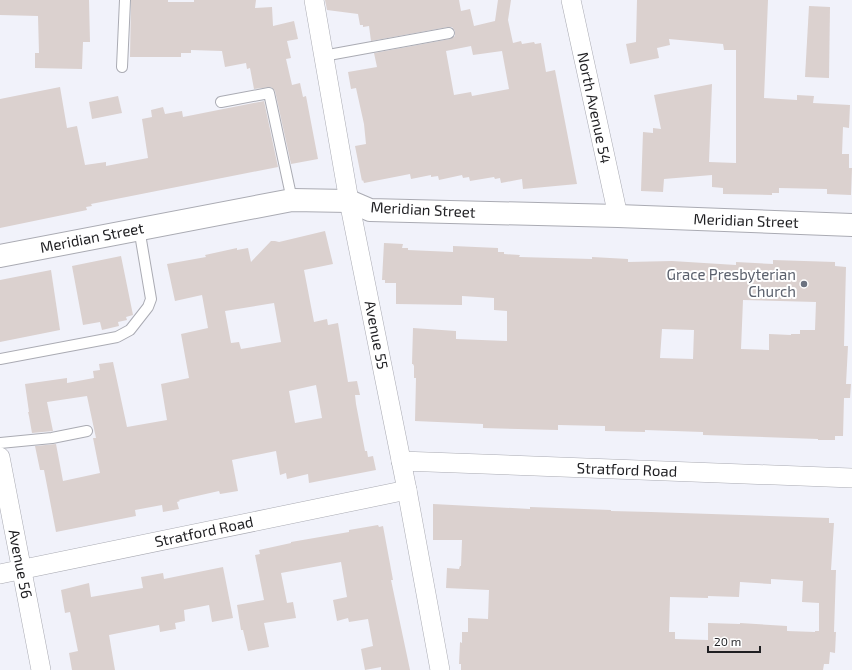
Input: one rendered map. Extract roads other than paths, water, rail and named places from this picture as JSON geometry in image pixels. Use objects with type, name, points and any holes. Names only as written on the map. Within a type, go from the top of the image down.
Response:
[{"type":"street","name":"Avenue 55","points":[[314,0],[349,201],[407,490],[440,670]]},
{"type":"street","name":"North Avenue 54","points":[[571,0],[618,216]]},
{"type":"street","name":"Meridian Street","points":[[0,256],[139,228],[292,200],[349,201],[370,210],[618,216],[852,225]]},
{"type":"street","name":"Avenue 56","points":[[0,457],[41,670]]},
{"type":"street","name":"Stratford Road","points":[[401,461],[852,478]]},
{"type":"street","name":"Stratford Road","points":[[0,574],[407,490]]},
{"type":"lane","points":[[122,67],[125,0]]},
{"type":"lane","points":[[323,56],[449,33]]},
{"type":"lane","points":[[221,102],[269,93],[292,200]]},
{"type":"lane","points":[[0,359],[117,337],[130,330],[148,307],[151,299],[139,228]]},
{"type":"lane","points":[[0,443],[52,438],[87,431]]},
{"type":"place","name":"Grace Presbyterian Church","points":[[804,284]]}]
